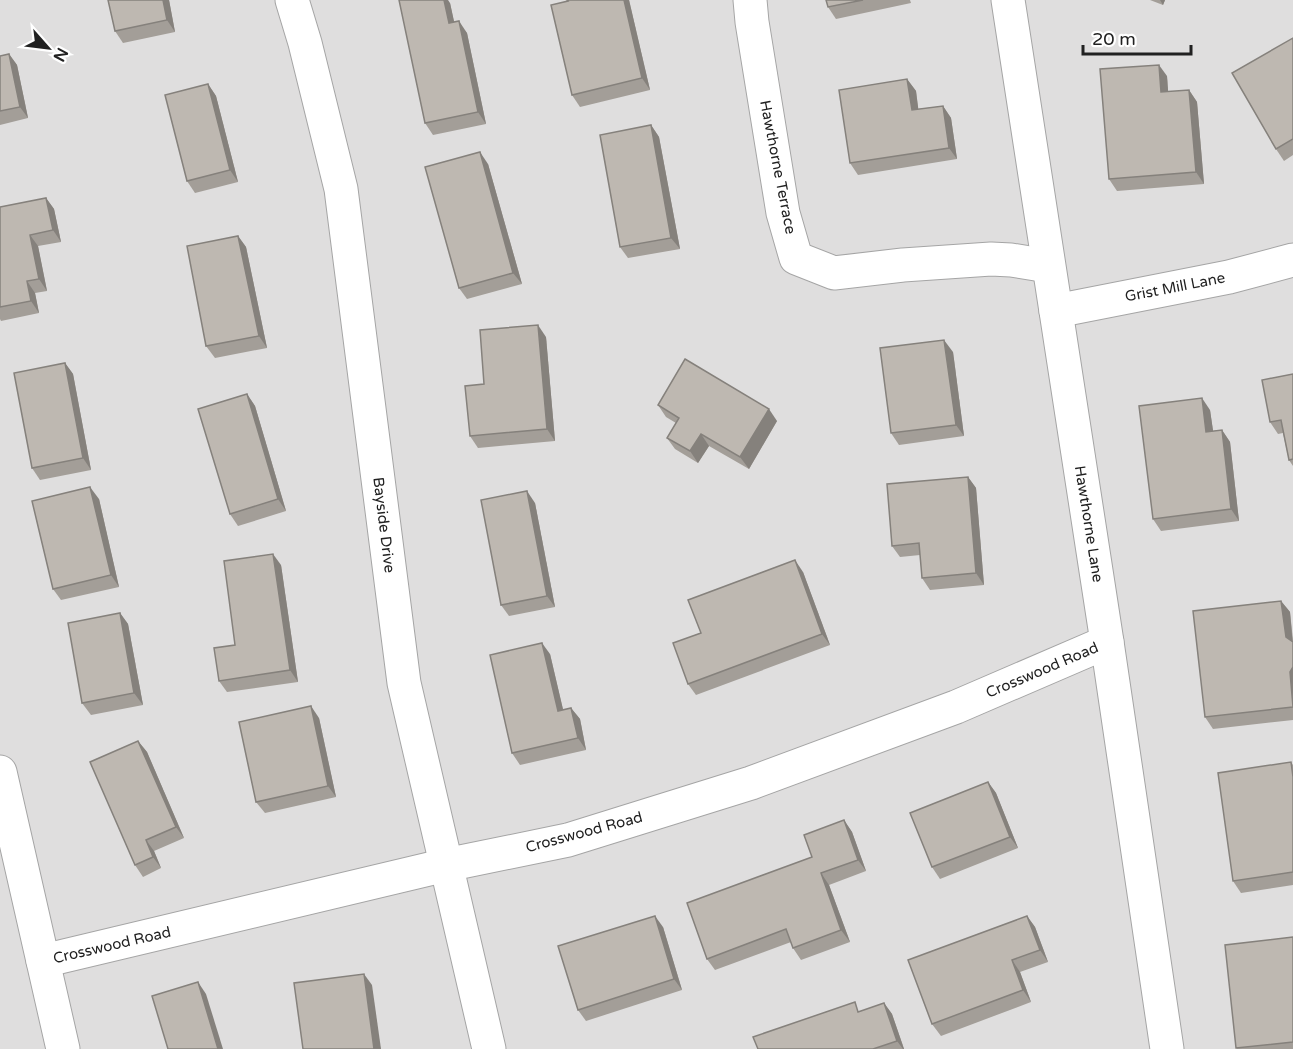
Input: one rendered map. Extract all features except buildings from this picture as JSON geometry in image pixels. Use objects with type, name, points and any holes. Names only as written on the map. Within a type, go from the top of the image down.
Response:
[{"type":"street","name":"Bayside Drive","points":[[291,0],[305,43],[341,189],[404,683],[489,1049]]},
{"type":"street","name":"Hawthorne Terrace","points":[[750,0],[783,213],[796,258],[834,273],[903,265],[991,259],[1048,266]]},
{"type":"street","name":"Hawthorne Lane","points":[[1008,0],[1167,1049]]},
{"type":"street","name":"Grist Mill Lane","points":[[1056,311],[1229,277],[1293,260]]},
{"type":"street","name":"Crosswood Road","points":[[43,961],[446,865],[568,840],[751,783],[956,706],[1107,642]]},
{"type":"street","points":[[0,772],[63,1049]]},
{"type":"shaded area","points":[[0,0],[1293,0],[1293,1049],[0,1049]]}]
